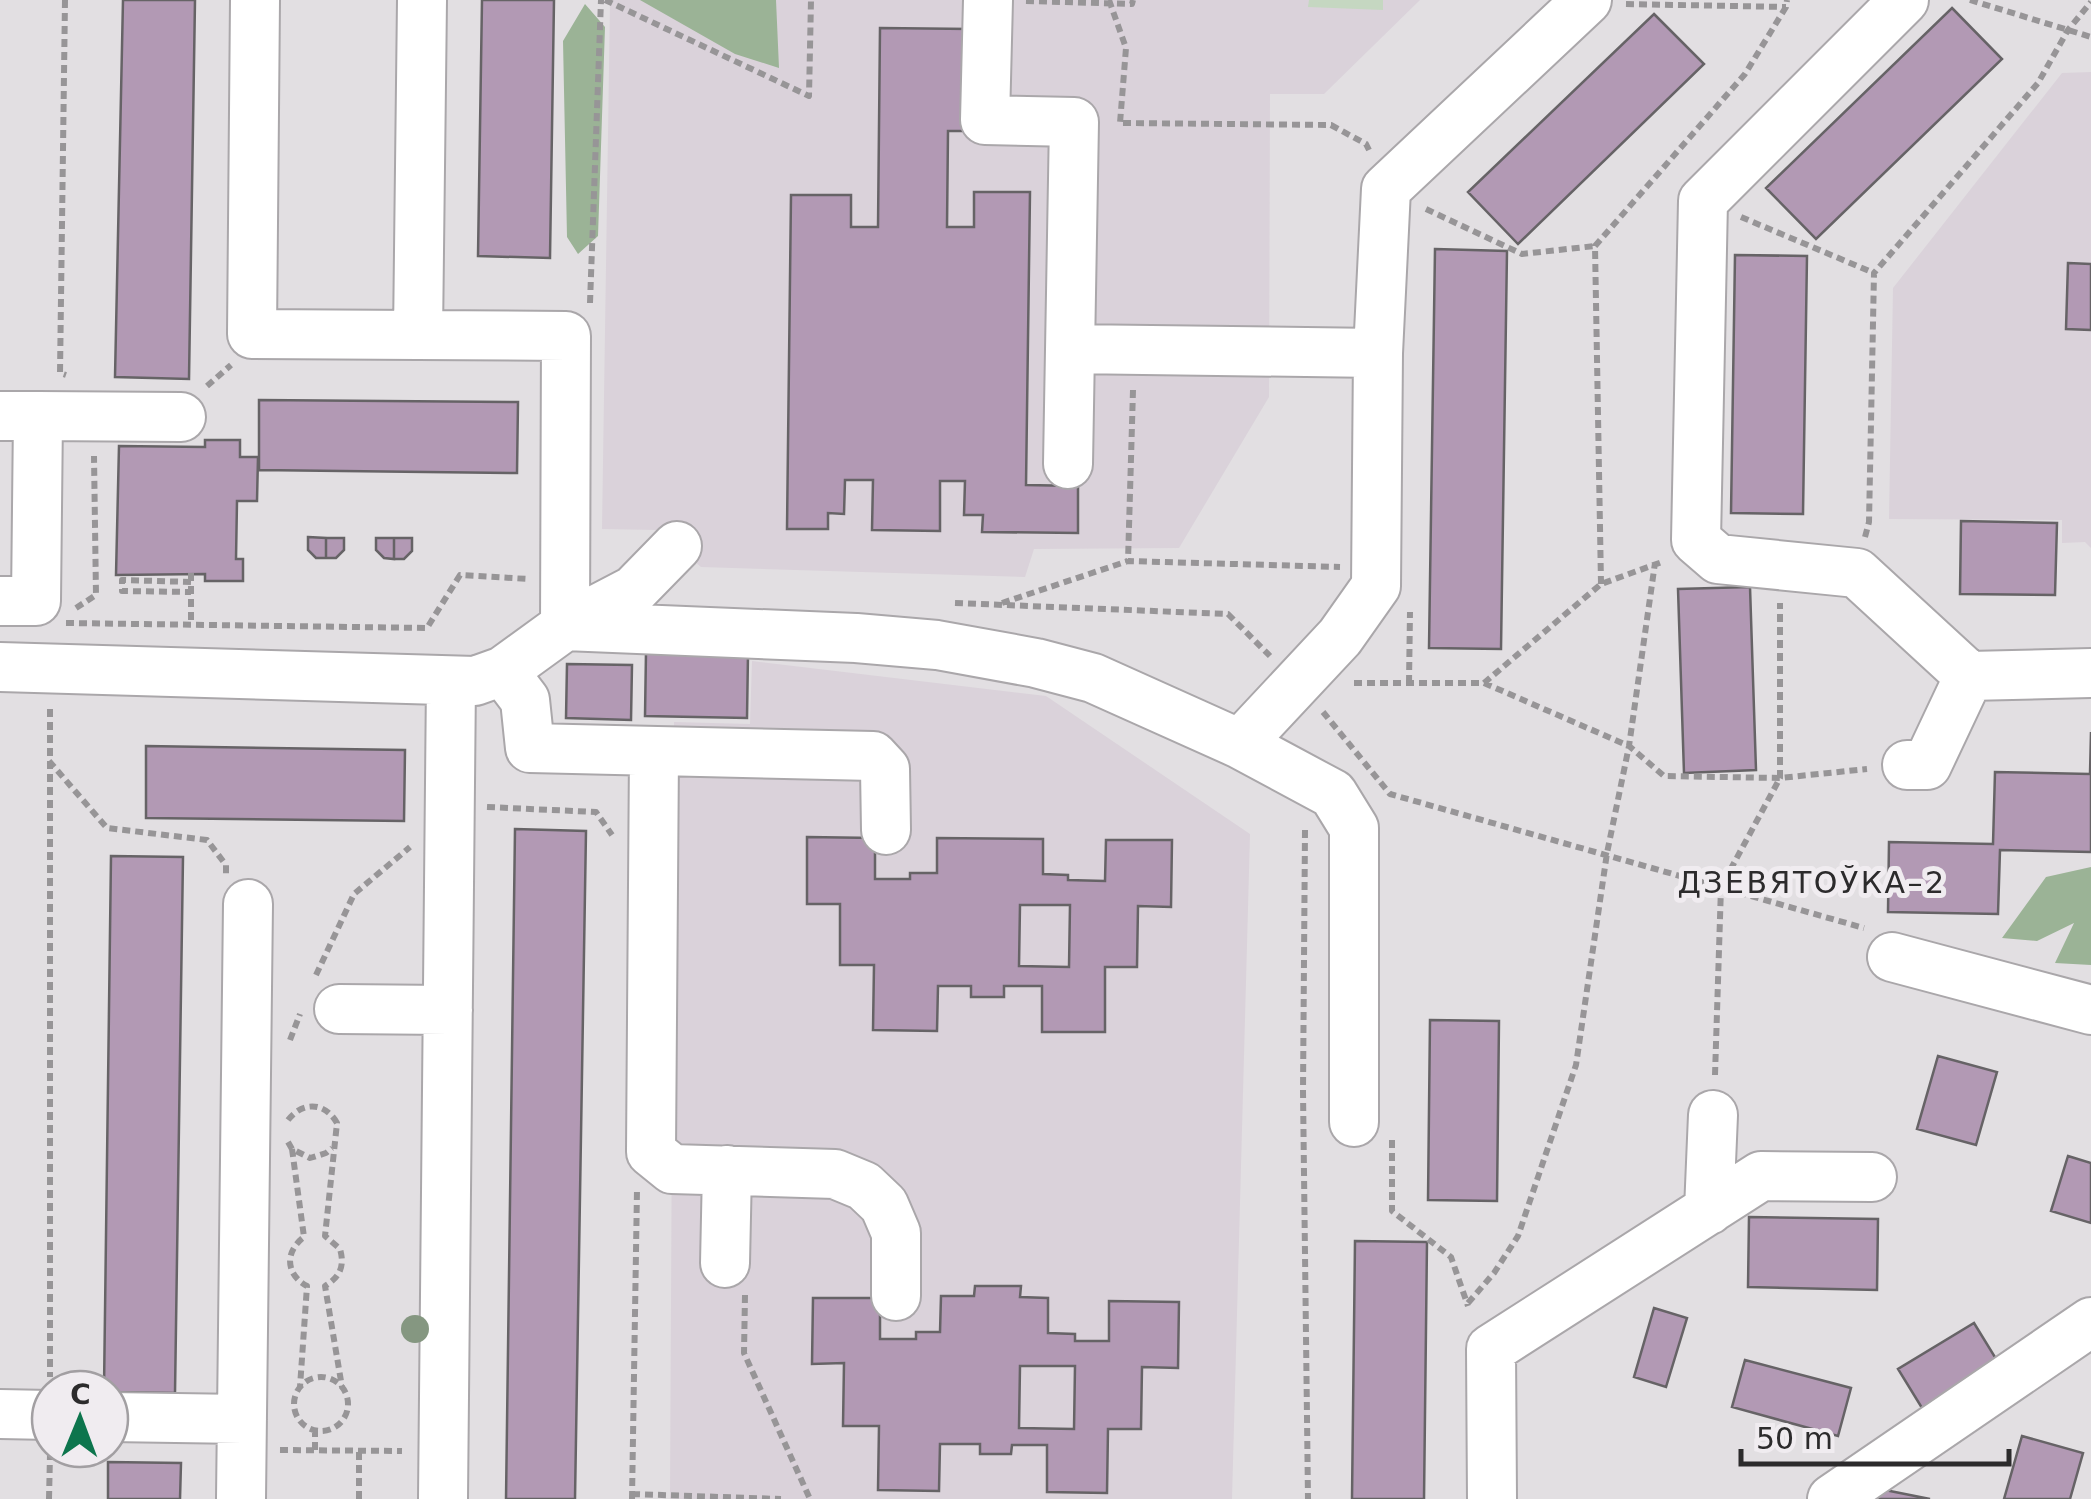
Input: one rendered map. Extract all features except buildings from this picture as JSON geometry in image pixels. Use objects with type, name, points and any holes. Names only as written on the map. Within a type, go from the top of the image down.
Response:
[{"type":"street","points":[[255,0],[252,334],[566,336],[565,626]]},
{"type":"street","points":[[418,335],[422,0]]},
{"type":"street","points":[[988,0],[986,120],[1074,122],[1068,464]]},
{"type":"street","points":[[1904,0],[1702,200],[1696,540],[1718,559],[1857,573],[1969,676],[2091,673]]},
{"type":"street","points":[[1240,744],[1340,637],[1376,586],[1378,353],[1386,189],[1604,2]]},
{"type":"street","points":[[1070,349],[1378,353]]},
{"type":"street","points":[[0,601],[36,601],[19,416],[181,416]]},
{"type":"street","points":[[0,667],[475,681],[503,671],[565,626],[634,590],[677,546]]},
{"type":"street","points":[[565,626],[856,638],[936,645],[1036,663],[1092,678],[1240,744],[1332,794],[1354,828],[1373,1126]]},
{"type":"street","points":[[503,671],[525,700],[530,748],[873,756],[885,769],[886,830]]},
{"type":"street","points":[[1907,765],[1927,765],[1969,676]]},
{"type":"street","points":[[443,1499],[451,681]]},
{"type":"street","points":[[654,753],[652,1152],[672,1169],[835,1174],[864,1186],[884,1205],[896,1233],[896,1296]]},
{"type":"street","points":[[237,884],[258,1435],[241,1499]]},
{"type":"street","points":[[1886,944],[2091,1010]]},
{"type":"street","points":[[318,999],[448,1010]]},
{"type":"street","points":[[1708,1210],[1714,1115]]},
{"type":"street","points":[[725,1263],[727,1170]]},
{"type":"street","points":[[1492,1499],[1491,1349],[1761,1176],[1872,1178]]},
{"type":"street","points":[[1832,1499],[2091,1322]]},
{"type":"street","points":[[0,1414],[30,1415]]},
{"type":"street","points":[[130,1419],[258,1435]]},
{"type":"path","points":[[65,0],[60,373],[91,386],[96,595],[53,623],[427,628],[460,574]]},
{"type":"path","points":[[566,336],[589,322],[603,0],[809,96],[811,0]]},
{"type":"path","points":[[1022,0],[1132,4],[1132,0]]},
{"type":"path","points":[[1970,0],[2091,37]]},
{"type":"path","points":[[1109,1],[1126,48],[1123,123]]},
{"type":"path","points":[[1074,122],[1330,125],[1366,144],[1386,189],[1522,254],[1594,246],[1745,74],[1786,4],[1604,2]]},
{"type":"path","points":[[1857,573],[1869,522],[1874,273],[2038,82],[2068,30],[2091,2]]},
{"type":"path","points":[[1740,217],[1874,273]]},
{"type":"path","points":[[1594,246],[1601,584]]},
{"type":"path","points":[[1128,561],[1134,351]]},
{"type":"path","points":[[1484,682],[1601,584],[1656,562],[1718,559]]},
{"type":"path","points":[[996,605],[1128,561],[1376,568]]},
{"type":"path","points":[[1468,1303],[1518,1236],[1576,1066],[1656,562]]},
{"type":"path","points":[[1714,1115],[1721,886],[1780,778],[1780,567]]},
{"type":"path","points":[[191,592],[122,590],[122,580],[191,578],[191,592],[191,625]]},
{"type":"path","points":[[50,670],[50,1369]]},
{"type":"path","points":[[1298,682],[1484,682],[1629,746],[1664,776],[1780,778],[1907,765]]},
{"type":"path","points":[[50,761],[108,828],[207,840],[237,884]]},
{"type":"path","points":[[1284,768],[1305,820],[1303,1091],[1308,1499]]},
{"type":"path","points":[[1390,814],[1390,794],[1721,886],[1886,944]]},
{"type":"path","points":[[477,807],[596,812],[616,841]]},
{"type":"path","points":[[287,1048],[318,999],[354,894],[420,838]]},
{"type":"path","points":[[310,1106],[327,1110],[338,1132],[332,1148],[326,1236],[340,1249],[342,1266],[333,1282],[325,1286],[347,1398],[345,1415],[333,1428],[315,1430],[300,1420],[294,1403],[300,1387],[307,1286],[299,1282],[290,1266],[292,1250],[304,1237],[292,1149],[286,1132],[289,1119],[310,1106]]},
{"type":"path","points":[[1373,1126],[1392,1210],[1451,1257],[1468,1303],[1468,1323]]},
{"type":"path","points":[[292,1149],[310,1158],[332,1148]]},
{"type":"path","points":[[637,1190],[632,1496],[782,1499]]},
{"type":"path","points":[[725,1263],[746,1264],[744,1353],[810,1499]]},
{"type":"path","points":[[300,1387],[322,1377],[342,1387]]},
{"type":"path","points":[[315,1430],[315,1450]]},
{"type":"path","points":[[258,1435],[315,1450],[386,1451]]},
{"type":"path","points":[[359,1451],[359,1499]]},
{"type":"path","points":[[49,1499],[50,1469]]},
{"type":"shaded area","points":[[613,0],[1420,0],[1324,94],[1270,94],[1269,397],[1179,548],[1034,549],[1025,577],[701,567],[658,530],[602,529]]},
{"type":"shaded area","points":[[2091,72],[2091,548],[2085,542],[2062,543],[2062,520],[1889,519],[1893,288],[2062,73]]},
{"type":"shaded area","points":[[752,661],[1046,696],[1250,834],[1232,1499],[670,1499],[674,722],[750,724]]},
{"type":"green space","points":[[640,0],[776,0],[779,68],[735,54]]},
{"type":"green space","points":[[1309,0],[1383,0],[1383,10],[1308,7]]},
{"type":"green space","points":[[585,4],[605,27],[598,236],[578,254],[567,237],[563,41]]},
{"type":"green space","points":[[2091,867],[2091,965],[2055,963],[2074,923],[2037,941],[2002,938],[2046,877]]},
{"type":"district","name":"ДЗЕВЯТОЎКА–2","points":[[1812,883]]}]
